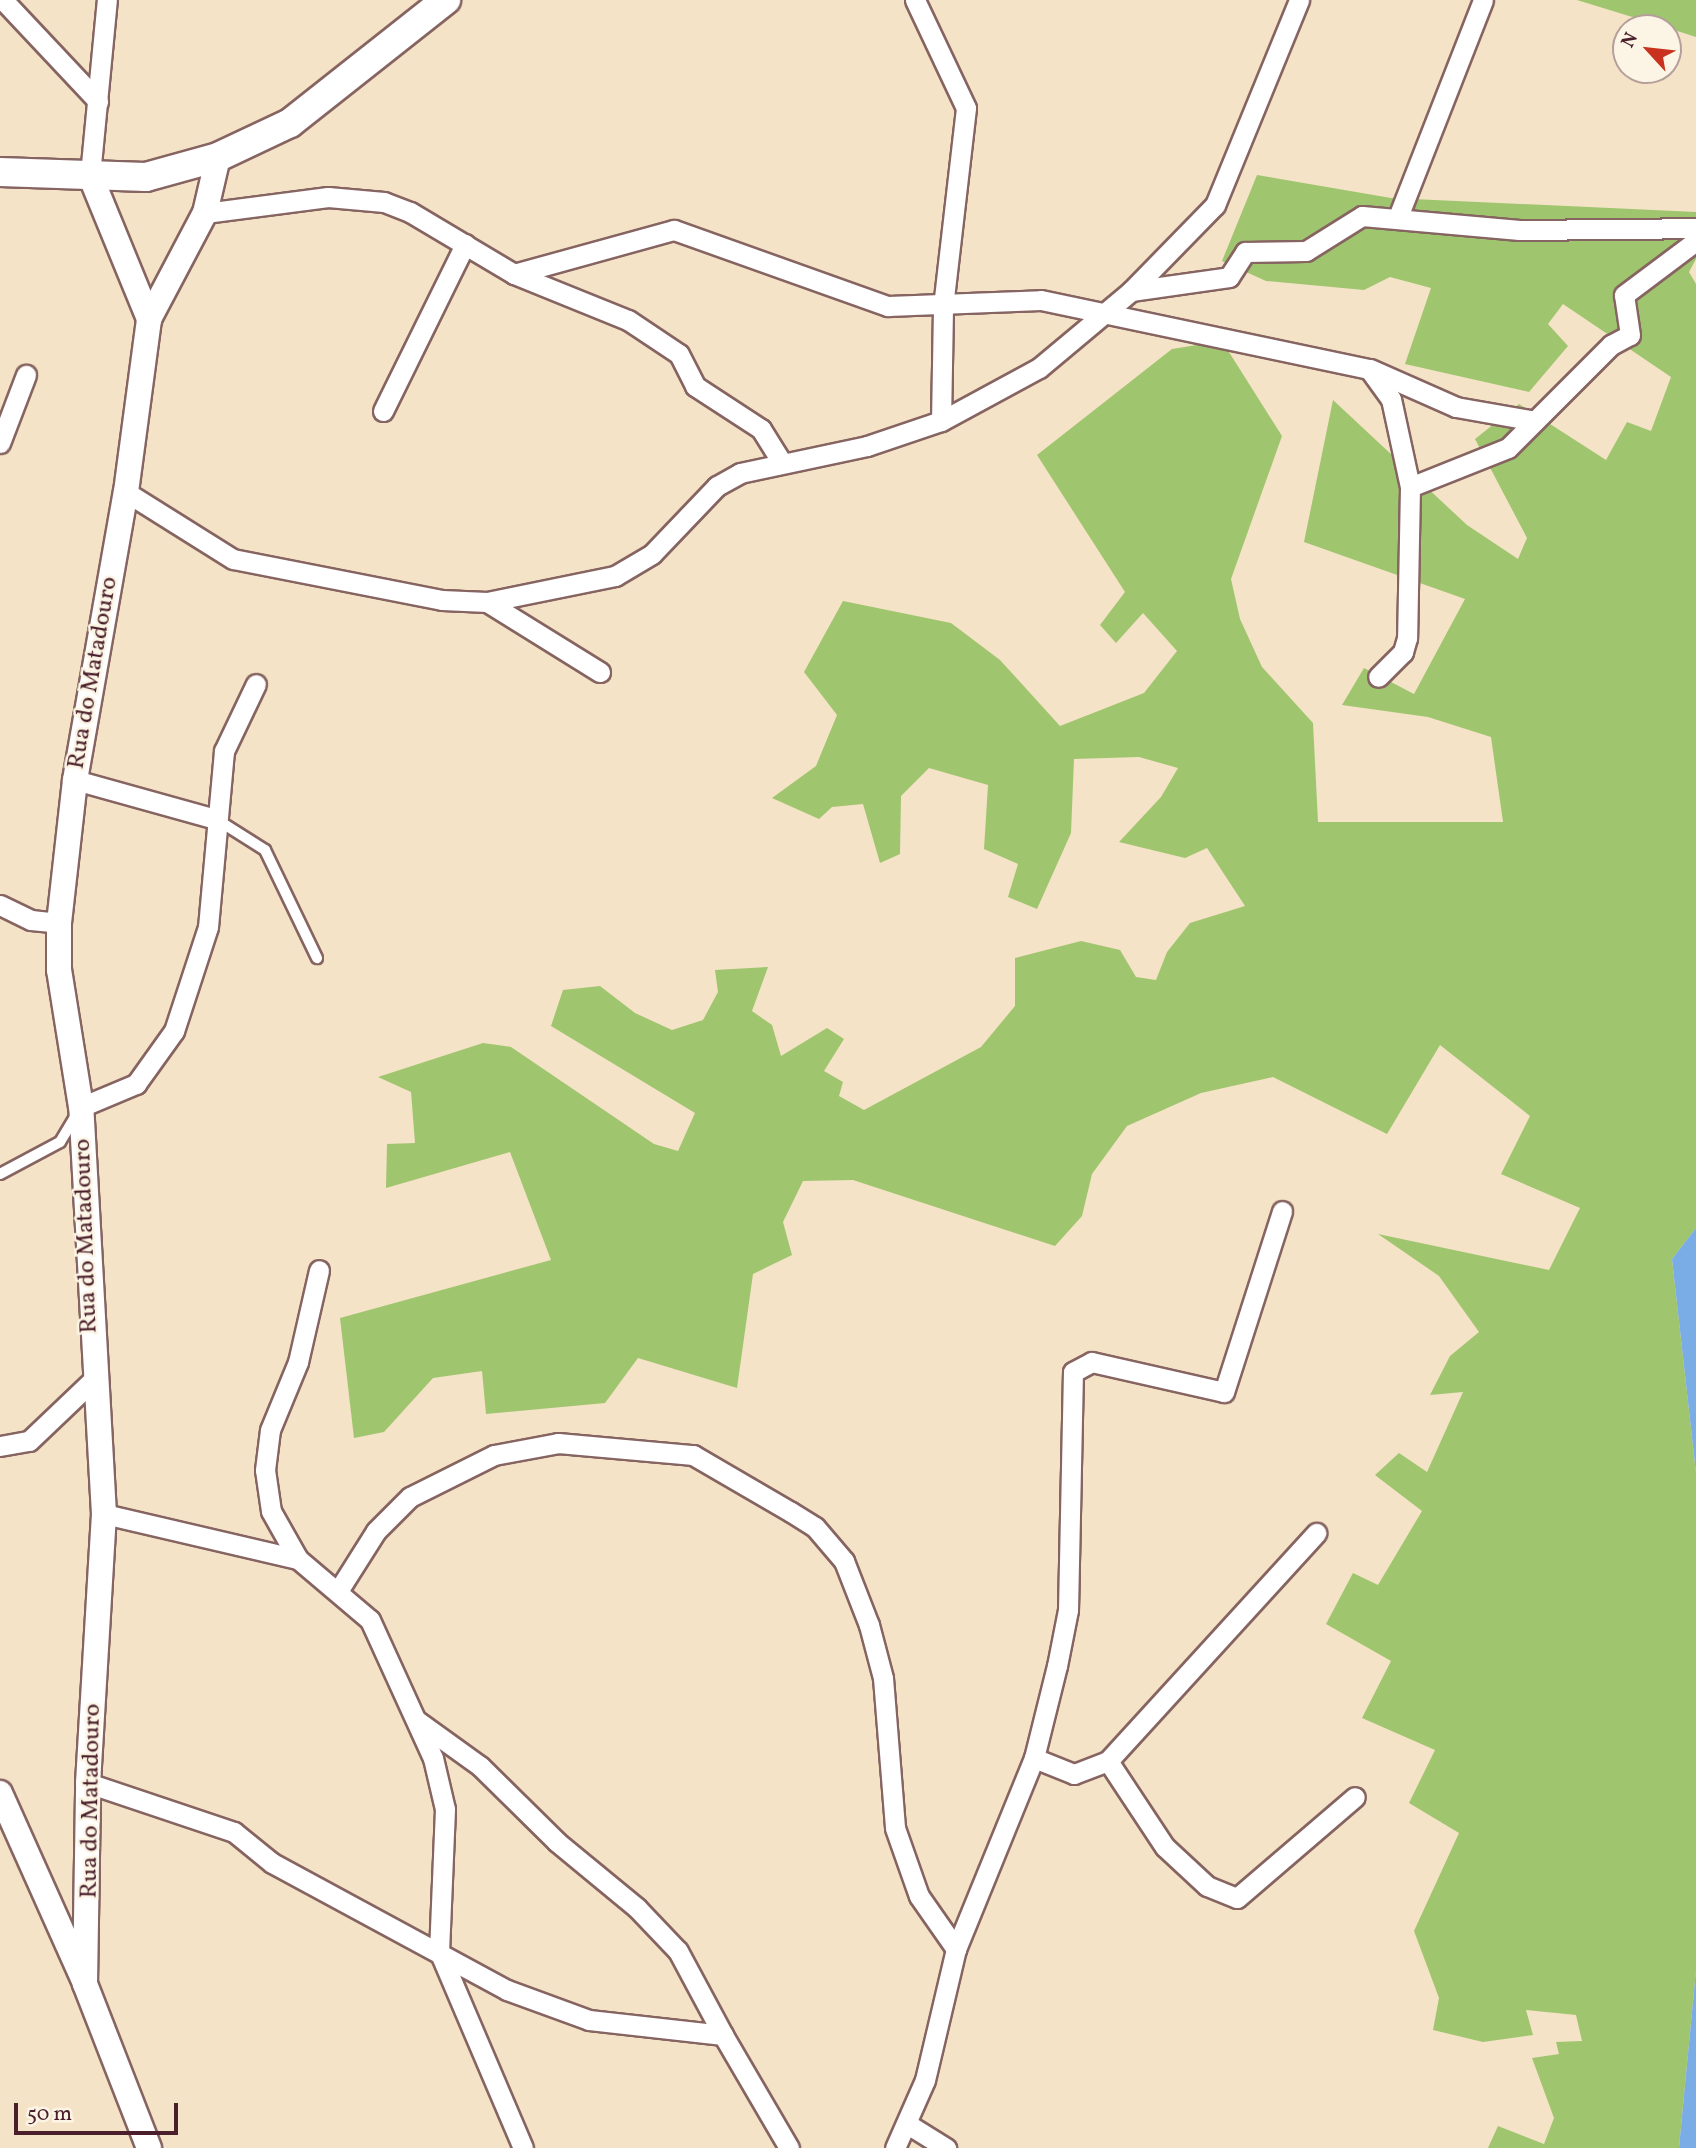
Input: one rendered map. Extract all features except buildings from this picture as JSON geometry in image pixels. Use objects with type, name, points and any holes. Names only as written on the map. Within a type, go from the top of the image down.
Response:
[{"type":"main road","points":[[0,172],[146,177],[218,158],[290,123],[446,0]]},
{"type":"street","points":[[3,0],[98,101]]},
{"type":"street","points":[[107,0],[90,175],[149,319]]},
{"type":"street","points":[[915,0],[966,108],[943,308],[941,421]]},
{"type":"street","points":[[126,492],[233,559],[442,600],[487,602],[615,576],[652,554],[717,486],[782,463],[856,449],[941,421],[1039,369],[1107,313],[1215,205],[1230,180],[1299,0]]},
{"type":"street","points":[[1398,217],[1483,0]]},
{"type":"street","points":[[149,319],[205,213],[218,158]]},
{"type":"street","points":[[205,213],[328,197],[384,202],[465,244],[514,275],[628,320],[679,354],[695,386],[761,429],[782,463]]},
{"type":"street","points":[[1131,291],[1229,277],[1245,252],[1306,251],[1354,218],[1398,217],[1519,230],[1696,228]]},
{"type":"street","points":[[514,275],[674,230],[826,289],[888,306],[943,308],[1041,300],[1368,369],[1456,407],[1535,421]]},
{"type":"street","points":[[1410,487],[1508,448],[1611,345],[1630,335],[1624,295],[1696,241]]},
{"type":"street","points":[[383,411],[415,334],[465,244]]},
{"type":"street","name":"Rua do Matadouro","points":[[149,319],[126,492],[75,780],[59,923],[59,970],[81,1107],[92,1381],[104,1514],[88,1783],[85,1984],[149,2148]]},
{"type":"street","points":[[1368,369],[1391,399],[1410,487],[1407,638],[1403,652],[1378,677]]},
{"type":"street","points":[[0,443],[26,375]]},
{"type":"street","points":[[487,602],[600,672]]},
{"type":"street","points":[[81,1107],[136,1084],[174,1031],[208,927],[216,819],[225,783],[223,751],[256,684]]},
{"type":"street","points":[[75,780],[216,819]]},
{"type":"street","points":[[0,905],[31,920],[59,923]]},
{"type":"street","points":[[895,2148],[909,2125],[956,1949],[1034,1758],[1068,1610],[1073,1372],[1092,1362],[1224,1392],[1282,1211]]},
{"type":"street","points":[[298,1559],[271,1511],[265,1470],[270,1430],[298,1362],[319,1270]]},
{"type":"street","points":[[0,1446],[29,1441],[92,1381]]},
{"type":"street","points":[[340,1588],[376,1531],[410,1497],[494,1455],[558,1443],[693,1455],[792,1512],[816,1527],[844,1561],[869,1625],[883,1678],[895,1828],[919,1896],[956,1949]]},
{"type":"street","points":[[104,1514],[298,1559],[340,1588],[370,1620],[415,1720],[445,1809],[439,1951],[523,2148]]},
{"type":"street","points":[[1034,1758],[1074,1773],[1108,1761],[1316,1533]]},
{"type":"street","points":[[415,1720],[480,1766],[557,1842],[637,1908],[678,1951],[789,2148]]},
{"type":"street","points":[[1108,1761],[1165,1847],[1207,1886],[1237,1898],[1355,1797]]},
{"type":"street","points":[[88,1783],[216,1823],[272,1863],[507,1990],[589,2020],[723,2035]]},
{"type":"street","points":[[0,1793],[85,1984]]},
{"type":"street","points":[[909,2125],[946,2148]]},
{"type":"lane","points":[[216,819],[265,850],[317,958]]},
{"type":"lane","points":[[0,1174],[60,1142],[81,1107]]},
{"type":"green space","points":[[1577,0],[1696,0],[1696,37],[1682,32],[1682,14],[1622,14]]},
{"type":"green space","points":[[1257,175],[1391,198],[1696,212],[1696,259],[1689,272],[1696,284],[1696,1228],[1672,1259],[1696,1473],[1696,1970],[1679,2148],[1488,2148],[1498,2126],[1544,2144],[1554,2118],[1532,2058],[1559,2054],[1556,2042],[1582,2041],[1576,2015],[1526,2010],[1533,2035],[1483,2042],[1433,2030],[1439,1998],[1414,1931],[1459,1833],[1409,1803],[1435,1750],[1362,1718],[1391,1661],[1326,1624],[1353,1573],[1378,1585],[1422,1511],[1375,1475],[1399,1453],[1427,1472],[1463,1392],[1430,1395],[1450,1356],[1479,1332],[1439,1276],[1378,1234],[1549,1270],[1580,1208],[1501,1174],[1530,1116],[1440,1045],[1387,1134],[1273,1077],[1201,1093],[1127,1126],[1092,1174],[1082,1216],[1055,1246],[853,1180],[803,1181],[783,1222],[792,1255],[753,1274],[737,1388],[638,1358],[605,1403],[486,1414],[482,1371],[433,1378],[384,1432],[354,1438],[340,1318],[551,1260],[510,1152],[386,1188],[387,1144],[415,1143],[411,1092],[378,1077],[483,1043],[511,1047],[654,1144],[678,1151],[695,1113],[551,1026],[563,990],[600,986],[635,1013],[672,1030],[703,1020],[718,992],[715,970],[768,967],[752,1011],[772,1025],[781,1056],[827,1028],[844,1039],[824,1071],[843,1082],[839,1096],[864,1110],[981,1047],[1015,1006],[1015,958],[1081,941],[1120,950],[1136,977],[1156,980],[1167,952],[1190,923],[1245,906],[1207,848],[1185,858],[1119,842],[1161,797],[1178,768],[1139,757],[1074,759],[1071,833],[1037,909],[1008,897],[1018,864],[984,849],[988,785],[929,768],[901,796],[900,854],[880,863],[863,804],[832,807],[819,819],[772,798],[816,766],[837,715],[804,672],[843,601],[951,623],[1000,660],[1060,726],[1144,693],[1177,651],[1143,613],[1116,643],[1100,625],[1125,592],[1037,455],[1172,349],[1222,341],[1282,436],[1231,579],[1240,619],[1262,667],[1313,723],[1318,822],[1503,822],[1491,737],[1428,717],[1342,705],[1364,668],[1414,694],[1465,599],[1304,542],[1333,400],[1467,525],[1518,559],[1527,538],[1475,439],[1519,404],[1606,460],[1627,422],[1651,431],[1671,377],[1563,304],[1548,324],[1568,346],[1529,392],[1405,364],[1431,288],[1390,277],[1364,290],[1266,281],[1222,261]]},
{"type":"water","points":[[1696,1228],[1696,1473],[1672,1259]]},
{"type":"water","points":[[1696,1970],[1696,2148],[1679,2148]]}]
